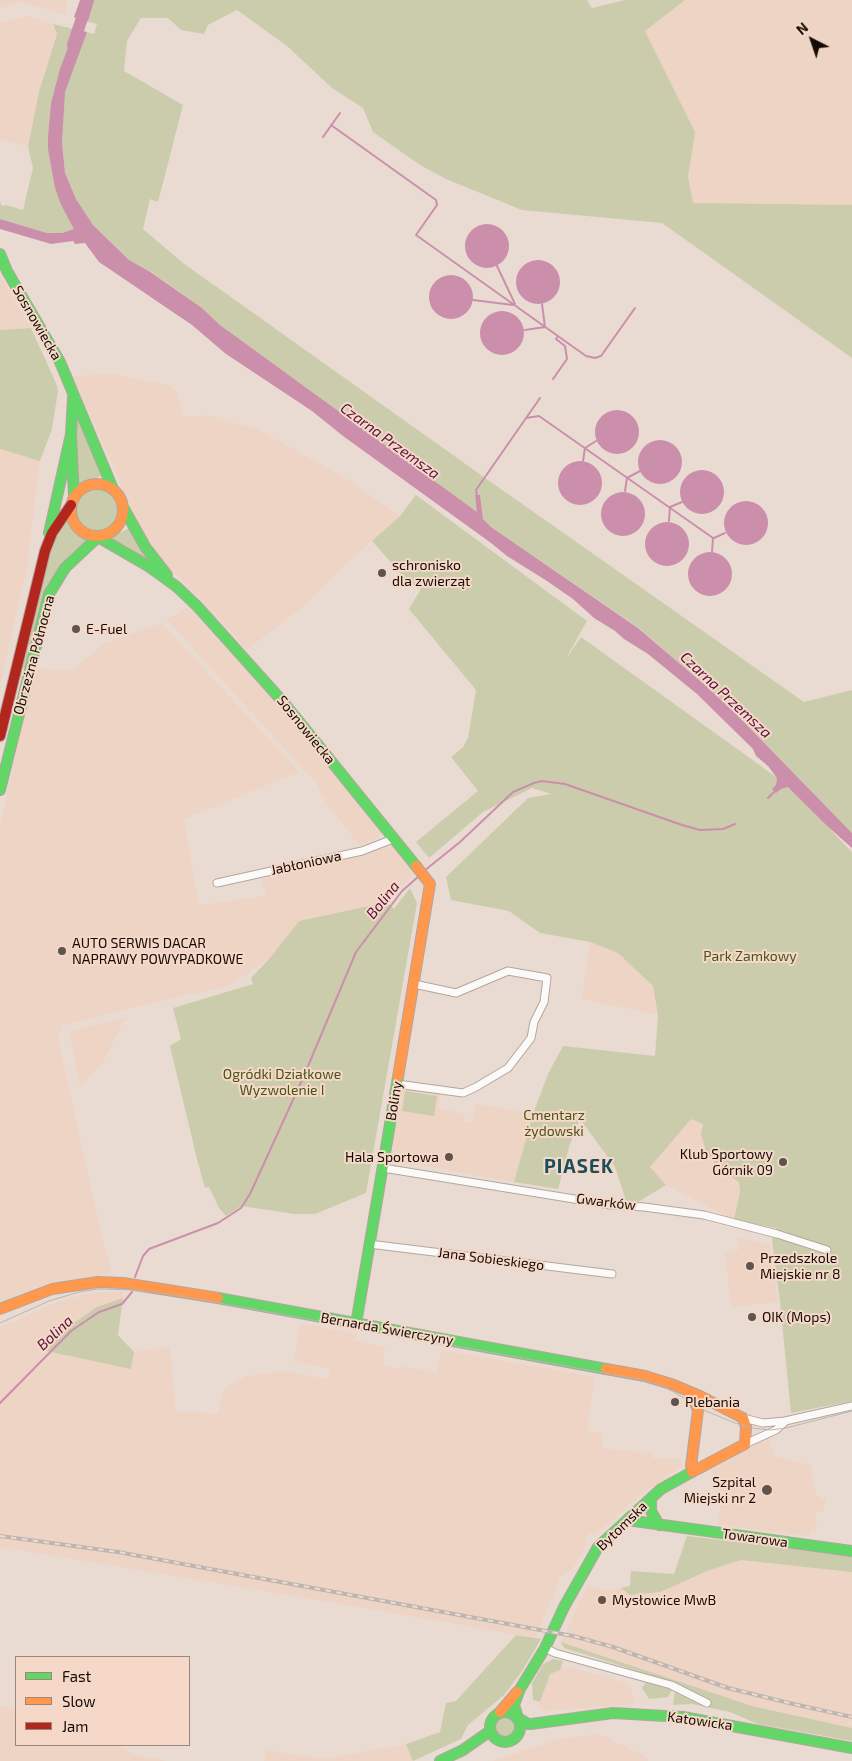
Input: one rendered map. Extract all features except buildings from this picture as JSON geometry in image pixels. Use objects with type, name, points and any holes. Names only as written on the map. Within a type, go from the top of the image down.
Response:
[{"type":"street","name":"Sosnowiecka","points":[[0,254],[7,271],[60,362],[113,489],[120,496],[124,509],[146,548],[177,588]]},
{"type":"street","name":"Sosnowiecka","points":[[73,394],[71,434],[72,517],[75,525],[81,532],[89,536],[98,537],[148,566],[197,606],[278,696],[427,880]]},
{"type":"street","points":[[45,551],[71,434]]},
{"type":"street","points":[[73,501],[85,487],[92,484],[106,485],[113,489]]},
{"type":"street","name":"Obrzeżna Północna","points":[[0,736],[45,551],[52,532],[73,501]]},
{"type":"street","points":[[98,537],[111,533],[116,529],[123,516],[124,509]]},
{"type":"street","name":"Obrzeżna Północna","points":[[0,790],[49,594],[65,568],[98,537]]},
{"type":"street","points":[[3,725],[15,728]]},
{"type":"street","name":"Jabłoniowa","points":[[217,883],[362,851],[393,839]]},
{"type":"street","name":"Boliny","points":[[356,1324],[430,889],[430,884],[427,880]]},
{"type":"street","points":[[397,1084],[463,1093],[508,1068],[531,1038],[534,1022],[544,1002],[547,978],[508,971],[456,993],[414,984]]},
{"type":"street","name":"Gwarków","points":[[382,1168],[619,1206],[644,1207],[704,1215],[777,1234],[827,1250]]},
{"type":"street","name":"Jana Sobieskiego","points":[[369,1244],[612,1274]]},
{"type":"street","name":"Bernarda Świerczyny","points":[[0,1309],[52,1289],[98,1282],[115,1282],[174,1290],[645,1376],[674,1385],[712,1401],[743,1418]]},
{"type":"street","points":[[691,1393],[698,1410],[691,1466],[693,1471]]},
{"type":"street","points":[[698,1410],[712,1401]]},
{"type":"street","name":"Bytomska","points":[[743,1418],[763,1423],[785,1422],[852,1406]]},
{"type":"street","points":[[743,1418],[746,1427],[745,1444]]},
{"type":"street","name":"Bytomska","points":[[500,1712],[520,1689],[545,1648],[564,1607],[598,1546],[662,1489],[745,1444],[776,1430],[785,1422]]},
{"type":"street","points":[[651,1498],[651,1511],[659,1525]]},
{"type":"street","name":"Towarowa","points":[[630,1518],[634,1521],[659,1525],[852,1551]]},
{"type":"street","points":[[545,1648],[556,1653],[671,1685],[707,1702]]},
{"type":"street","name":"Bytomska","points":[[518,1718],[514,1705],[520,1689]]},
{"type":"street","points":[[463,1750],[483,1746],[497,1740],[506,1742],[516,1738],[520,1728],[518,1718],[510,1712],[500,1712],[492,1718],[489,1724],[490,1731],[497,1740]]},
{"type":"street","name":"Katowicka","points":[[518,1718],[528,1724],[613,1713],[673,1716],[852,1748]]},
{"type":"street","name":"Katowicka","points":[[519,1733],[532,1731],[547,1723]]},
{"type":"street","points":[[440,1761],[463,1750],[490,1731]]},
{"type":"shaded area","points":[[0,0],[68,0],[65,15],[21,2],[0,8]]},
{"type":"shaded area","points":[[80,0],[94,0],[88,21],[74,17]]},
{"type":"shaded area","points":[[685,0],[852,0],[852,205],[693,204],[688,177],[695,132],[645,31]]},
{"type":"shaded area","points":[[30,16],[53,24],[57,34],[39,92],[28,147],[0,139],[0,23]]},
{"type":"shaded area","points":[[75,29],[87,32],[65,92],[62,142],[65,173],[76,199],[93,225],[129,260],[149,271],[202,308],[220,325],[477,512],[475,495],[480,495],[483,519],[491,527],[638,628],[737,715],[852,833],[852,848],[788,787],[776,793],[772,789],[776,785],[777,778],[768,766],[756,756],[753,749],[697,694],[648,654],[594,618],[573,599],[507,556],[343,436],[312,411],[226,354],[192,325],[99,262],[85,243],[75,244],[73,241],[51,244],[0,229],[0,219],[47,233],[62,233],[74,229],[61,205],[55,188],[48,149],[48,137],[51,103],[60,69]]},
{"type":"shaded area","points":[[491,224],[503,230],[508,237],[508,255],[503,262],[496,267],[483,268],[475,265],[468,258],[465,242],[468,234],[475,227]]},
{"type":"shaded area","points":[[542,260],[554,266],[559,273],[559,291],[554,298],[547,303],[534,304],[526,301],[519,294],[516,278],[519,270],[526,263]]},
{"type":"shaded area","points":[[0,275],[31,328],[0,330]]},
{"type":"shaded area","points":[[455,275],[467,281],[472,288],[472,306],[467,313],[460,318],[447,319],[439,316],[432,309],[429,293],[432,285],[439,278]]},
{"type":"shaded area","points":[[506,311],[518,317],[523,324],[523,342],[518,349],[511,354],[498,355],[490,352],[483,345],[480,329],[483,321],[490,314]]},
{"type":"shaded area","points":[[114,374],[167,385],[175,389],[184,417],[206,415],[257,429],[344,477],[400,516],[330,578],[310,601],[247,650],[198,596],[162,562],[126,503],[118,477],[72,376]]},
{"type":"shaded area","points":[[621,410],[633,416],[638,423],[638,441],[633,448],[626,453],[613,454],[605,451],[598,444],[595,428],[598,420],[605,413]]},
{"type":"shaded area","points":[[664,440],[676,446],[681,453],[681,471],[676,478],[669,483],[656,484],[648,481],[641,474],[638,458],[641,450],[648,443]]},
{"type":"shaded area","points":[[0,449],[40,461],[27,567],[0,686]]},
{"type":"shaded area","points":[[584,461],[596,467],[601,474],[601,492],[596,499],[589,504],[576,505],[568,502],[561,495],[558,479],[561,471],[568,464]]},
{"type":"shaded area","points":[[706,470],[718,476],[723,483],[723,501],[718,508],[711,513],[698,514],[690,511],[683,504],[680,488],[683,480],[690,473]]},
{"type":"shaded area","points":[[627,492],[639,498],[644,505],[644,523],[639,530],[632,535],[619,536],[611,533],[604,526],[601,510],[604,502],[611,495]]},
{"type":"shaded area","points":[[750,501],[762,507],[767,514],[767,532],[762,539],[755,544],[742,545],[734,542],[727,535],[724,519],[727,511],[734,504]]},
{"type":"shaded area","points":[[671,522],[683,528],[688,535],[688,553],[683,560],[676,565],[663,566],[655,563],[648,556],[645,540],[648,532],[655,525]]},
{"type":"shaded area","points":[[714,552],[726,558],[731,565],[731,583],[726,590],[719,595],[706,596],[698,593],[691,586],[688,570],[691,562],[698,555]]},
{"type":"shaded area","points":[[188,607],[274,701],[382,833],[377,838],[359,845],[327,804],[317,784],[166,619]]},
{"type":"shaded area","points":[[162,623],[299,772],[184,819],[199,905],[266,896],[261,879],[393,846],[414,874],[387,902],[299,921],[270,958],[229,986],[63,1025],[58,1038],[102,1237],[112,1271],[104,1275],[51,1282],[0,1302],[0,826],[35,668],[71,671],[105,643]]},
{"type":"shaded area","points":[[590,942],[618,953],[653,986],[658,1015],[582,999]]},
{"type":"shaded area","points":[[126,1017],[103,1062],[80,1087],[69,1031]]},
{"type":"shaded area","points":[[401,1088],[441,1093],[438,1108],[465,1114],[464,1122],[472,1123],[476,1104],[533,1114],[514,1182],[391,1160]]},
{"type":"shaded area","points":[[691,1118],[703,1124],[701,1134],[722,1170],[739,1182],[740,1192],[734,1220],[666,1185],[650,1167]]},
{"type":"shaded area","name":"Przedszkole Miejskie nr 8","points":[[737,1237],[770,1245],[778,1302],[731,1307],[725,1252],[739,1250]]},
{"type":"shaded area","points":[[123,1291],[123,1298],[97,1307],[131,1369],[134,1352],[170,1347],[176,1412],[218,1413],[225,1387],[246,1376],[283,1371],[327,1379],[331,1369],[294,1362],[299,1328],[305,1324],[358,1334],[353,1341],[385,1347],[383,1365],[402,1370],[403,1366],[437,1373],[441,1350],[595,1377],[587,1431],[603,1434],[603,1448],[654,1454],[651,1458],[680,1459],[682,1466],[642,1494],[594,1536],[591,1533],[585,1538],[588,1542],[573,1568],[560,1578],[536,1638],[0,1547],[0,1327],[55,1303],[89,1293]]},
{"type":"shaded area","name":"Szpital Miejski nr 2","points":[[768,1438],[775,1456],[813,1466],[811,1470],[816,1495],[821,1496],[820,1499],[823,1500],[824,1496],[827,1497],[823,1511],[816,1513],[817,1530],[810,1531],[809,1536],[718,1525],[721,1496],[719,1495],[719,1486],[712,1470]]},
{"type":"shaded area","points":[[687,1536],[852,1556],[852,1728],[752,1706],[561,1642],[587,1586],[607,1590],[630,1586],[631,1571],[674,1574]]},
{"type":"shaded area","points":[[557,1667],[569,1667],[628,1683],[636,1704],[543,1711],[538,1705],[545,1675]]},
{"type":"shaded area","points":[[0,1706],[15,1709],[15,1746],[119,1746],[133,1754],[167,1761],[0,1761]]},
{"type":"shaded area","points":[[599,1734],[648,1758],[648,1761],[492,1761],[560,1739]]},
{"type":"shaded area","points":[[406,1744],[413,1761],[264,1761],[266,1750],[324,1759]]},
{"type":"green space","points":[[82,0],[587,0],[592,8],[625,0],[685,0],[645,31],[695,132],[688,177],[693,203],[852,205],[852,358],[662,223],[522,210],[446,179],[420,165],[373,132],[363,108],[332,88],[287,46],[237,10],[208,25],[204,34],[181,30],[168,18],[141,18],[127,41],[124,71],[183,105],[158,202],[150,199],[143,229],[183,263],[804,702],[852,690],[852,833],[737,715],[639,628],[491,527],[483,519],[480,495],[475,495],[478,513],[220,325],[202,308],[150,271],[129,260],[93,225],[76,199],[65,173],[62,142],[55,188],[61,205],[75,229],[62,233],[47,233],[0,219],[0,202],[2,206],[6,205],[23,210],[33,168],[28,147],[39,92],[57,34],[53,24],[94,34],[97,24],[74,18]]},
{"type":"green space","points":[[31,328],[58,391],[52,429],[40,461],[0,449],[0,330]]},
{"type":"green space","points":[[75,412],[77,412],[105,474],[76,488]]},
{"type":"green space","points":[[97,489],[112,495],[118,510],[112,525],[97,531],[82,525],[76,510],[82,495]]},
{"type":"green space","points":[[416,495],[587,621],[565,660],[581,637],[779,779],[852,852],[852,1401],[791,1413],[772,1240],[776,1228],[734,1220],[740,1192],[739,1182],[722,1170],[707,1155],[701,1134],[703,1124],[691,1119],[650,1167],[666,1185],[638,1202],[626,1201],[615,1167],[580,1119],[570,1144],[558,1189],[514,1182],[533,1114],[548,1074],[563,1046],[655,1056],[658,1015],[653,986],[618,953],[590,942],[540,933],[509,911],[451,900],[446,877],[528,798],[551,794],[532,788],[483,812],[429,858],[416,842],[478,791],[451,757],[463,747],[468,738],[476,690],[409,609],[421,589],[410,584],[372,541],[400,516]]},
{"type":"green space","points":[[67,517],[74,530],[87,540],[73,552],[50,582],[44,595],[25,668],[20,668],[51,546],[58,530]]},
{"type":"green space","points":[[129,528],[150,560],[108,539]]},
{"type":"green space","name":"Ogródki Działkowe Wyzwolenie I","points":[[410,888],[417,903],[366,1193],[315,1214],[295,1214],[241,1206],[226,1216],[219,1208],[209,1187],[205,1188],[197,1159],[170,1046],[181,1039],[173,1008],[253,984],[251,978],[270,958],[299,921],[387,902],[394,909]]},
{"type":"green space","points":[[405,1091],[437,1096],[434,1116],[402,1111]]},
{"type":"green space","points":[[123,1298],[118,1335],[134,1352],[131,1369],[42,1350],[58,1334],[97,1307]]},
{"type":"green space","points":[[687,1536],[852,1556],[852,1572],[741,1560],[707,1571],[660,1592],[630,1595],[621,1588],[630,1586],[631,1571],[674,1574]]},
{"type":"green space","points":[[516,1635],[541,1639],[522,1671],[504,1695],[468,1725],[461,1739],[413,1761],[406,1744],[440,1732],[446,1703],[456,1701]]},
{"type":"green space","points":[[561,1642],[752,1706],[852,1728],[852,1741],[758,1724],[730,1712],[692,1704],[673,1705],[676,1683],[564,1648]]},
{"type":"green space","points":[[553,1659],[563,1661],[560,1670],[550,1674],[540,1702],[533,1700],[532,1683],[543,1664]]},
{"type":"green space","points":[[646,1682],[672,1690],[668,1697],[649,1699],[642,1688]]},
{"type":"green space","points":[[504,1717],[511,1720],[514,1727],[511,1734],[504,1737],[497,1734],[494,1727],[497,1720]]},
{"type":"waterway","name":"Czarna Przemsza","points":[[73,45],[88,0]]},
{"type":"waterway","points":[[323,137],[340,113]]},
{"type":"waterway","points":[[331,125],[436,200],[437,205],[416,235],[586,356],[595,358],[601,356],[635,308]]},
{"type":"waterway","points":[[497,266],[515,304]]},
{"type":"waterway","points":[[473,300],[513,305]]},
{"type":"waterway","points":[[525,330],[545,327],[542,304]]},
{"type":"waterway","points":[[553,379],[567,359],[565,346],[556,339],[558,336]]},
{"type":"waterway","points":[[477,495],[476,490],[540,398]]},
{"type":"waterway","points":[[526,418],[539,416],[713,538]]},
{"type":"waterway","points":[[583,461],[585,448],[596,441]]},
{"type":"waterway","points":[[625,491],[627,478],[640,471]]},
{"type":"waterway","points":[[669,521],[670,507],[682,502]]},
{"type":"waterway","points":[[714,538],[725,533]]},
{"type":"waterway","points":[[712,552],[713,538]]},
{"type":"waterway","name":"Bolina","points":[[424,871],[460,842],[513,792],[542,781],[565,784],[700,830],[723,829],[735,824]]},
{"type":"waterway","name":"Bolina","points":[[768,798],[775,791]]},
{"type":"waterway","name":"Bolina","points":[[135,1277],[143,1256],[149,1249],[218,1223],[241,1208],[250,1194],[303,1078],[356,952],[402,891],[419,876]]},
{"type":"waterway","name":"Bolina","points":[[0,1403],[71,1331],[99,1312],[122,1304],[132,1292]]},
{"type":"tram line","points":[[0,1323],[49,1301],[79,1292],[98,1289],[136,1290],[175,1295],[643,1380],[665,1387],[706,1411],[752,1428],[770,1430],[786,1428],[852,1411]]},
{"type":"railway","points":[[0,1536],[118,1552],[573,1636],[613,1647],[728,1688],[852,1717]]},
{"type":"traffic: fast","points":[[0,254],[7,271],[60,362],[113,489]]},
{"type":"traffic: fast","points":[[73,397],[71,434],[74,497]]},
{"type":"traffic: fast","points":[[49,533],[71,434]]},
{"type":"traffic: fast","points":[[124,509],[146,548],[167,575]]},
{"type":"traffic: fast","points":[[98,537],[148,566],[177,587],[197,606],[284,703],[416,866]]},
{"type":"traffic: fast","points":[[0,790],[49,594],[65,568],[98,537]]},
{"type":"traffic: fast","points":[[356,1324],[398,1077]]},
{"type":"traffic: fast","points":[[218,1298],[606,1369]]},
{"type":"traffic: fast","points":[[518,1718],[514,1705],[520,1689],[545,1648],[564,1607],[598,1547],[661,1489],[692,1472]]},
{"type":"traffic: fast","points":[[651,1499],[651,1511],[659,1525]]},
{"type":"traffic: fast","points":[[629,1518],[634,1521],[852,1551]]},
{"type":"traffic: fast","points":[[505,1712],[516,1716],[520,1727],[516,1738],[505,1742],[494,1738],[490,1727],[494,1716],[505,1712]]},
{"type":"traffic: fast","points":[[518,1718],[531,1724],[613,1713],[683,1717],[852,1748]]},
{"type":"traffic: fast","points":[[440,1761],[463,1750],[490,1731]]},
{"type":"traffic: slow","points":[[92,484],[102,484],[116,491],[123,505],[123,510],[123,515],[116,529],[102,536],[92,536],[82,532],[75,525],[71,515],[71,505],[75,495],[82,488],[92,484]]},
{"type":"traffic: slow","points":[[398,1077],[430,884],[416,866]]},
{"type":"traffic: slow","points":[[0,1309],[52,1289],[98,1282],[123,1283],[218,1298]]},
{"type":"traffic: slow","points":[[606,1369],[645,1376],[674,1385],[743,1418],[746,1427],[745,1444],[692,1472]]},
{"type":"traffic: slow","points":[[691,1393],[698,1410],[691,1466],[693,1471]]},
{"type":"traffic: slow","points":[[500,1712],[517,1692]]},
{"type":"traffic: jam","points":[[0,736],[45,551],[52,533],[71,505]]},
{"type":"place","name":"schronisko dla zwierząt","points":[[382,573]]},
{"type":"place","name":"E-Fuel","points":[[76,629]]},
{"type":"place","name":"AUTO SERWIS DACAR NAPRAWY POWYPADKOWE","points":[[62,951]]},
{"type":"place","name":"Hala Sportowa","points":[[449,1157]]},
{"type":"place","name":"Klub Sportowy Górnik 09","points":[[783,1162]]},
{"type":"place","name":"Przedszkole Miejskie nr 8","points":[[750,1266]]},
{"type":"place","name":"OIK (Mops)","points":[[752,1317]]},
{"type":"place","name":"Plebania","points":[[675,1402]]},
{"type":"place","name":"Szpital Miejski nr 2","points":[[767,1490]]},
{"type":"place","name":"Mysłowice MwB","points":[[602,1600]]},
{"type":"district","name":"PIASEK","points":[[579,1167]]},
{"type":"park label","name":"Park Zamkowy","points":[[750,956]]},
{"type":"park label","name":"Cmentarz żydowski","points":[[554,1124]]}]
